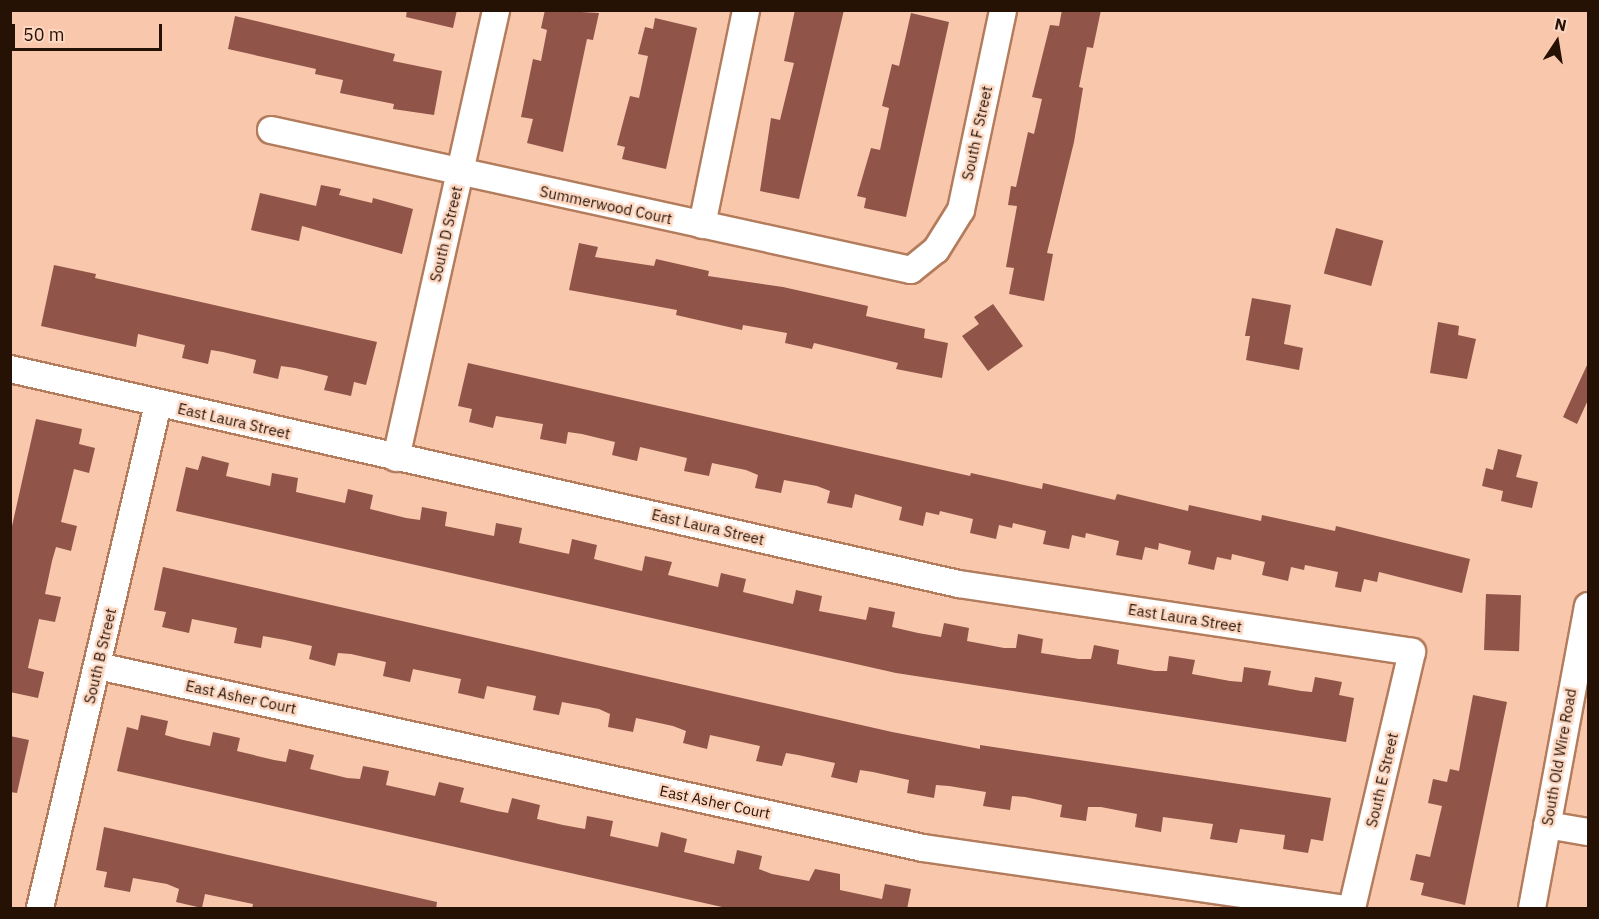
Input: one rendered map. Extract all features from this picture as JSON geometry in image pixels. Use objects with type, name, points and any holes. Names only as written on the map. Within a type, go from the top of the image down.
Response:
[{"type":"street","name":"South D Street","points":[[396,458],[496,10]]},
{"type":"street","points":[[702,225],[746,10]]},
{"type":"street","name":"South F Street","points":[[936,250],[961,210],[1003,10]]},
{"type":"street","name":"Summerwood Court","points":[[271,130],[910,270],[936,250]]},
{"type":"street","name":"East Laura Street","points":[[10,369],[959,584],[1412,652]]},
{"type":"street","name":"South B Street","points":[[40,909],[158,404]]},
{"type":"street","name":"South Old Wire Road","points":[[1532,909],[1587,615]]},
{"type":"street","name":"South E Street","points":[[1352,909],[1412,652]]},
{"type":"street","name":"East Asher Court","points":[[98,666],[923,848],[1339,909]]},
{"type":"street","points":[[1547,825],[1588,832]]},
{"type":"building","points":[[407,10],[457,10],[453,28],[406,17]]},
{"type":"building","points":[[545,10],[599,13],[593,40],[587,39],[563,152],[527,143],[533,119],[521,117],[533,59],[541,61],[547,30],[541,28]]},
{"type":"building","points":[[795,10],[844,10],[799,199],[760,191],[771,118],[780,120],[794,63],[784,61]]},
{"type":"building","points":[[1062,10],[1101,10],[1093,48],[1087,47],[1079,87],[1083,88],[1074,142],[1047,253],[1053,254],[1044,301],[1009,294],[1014,268],[1006,267],[1017,206],[1008,205],[1011,186],[1016,187],[1028,132],[1034,134],[1042,99],[1032,97],[1050,25],[1059,26]]},
{"type":"building","points":[[911,13],[949,22],[906,217],[864,208],[866,198],[857,196],[871,148],[880,150],[889,108],[882,106],[892,64],[899,66]]},
{"type":"building","points":[[235,16],[395,54],[393,61],[442,71],[434,115],[393,109],[394,104],[340,93],[343,80],[315,74],[316,69],[228,49]]},
{"type":"building","points":[[655,18],[697,28],[666,169],[622,159],[625,147],[617,145],[630,96],[639,98],[648,56],[638,54],[645,27],[653,29]]},
{"type":"building","points":[[321,185],[341,189],[339,195],[372,203],[373,198],[413,209],[402,254],[302,226],[299,241],[251,230],[260,193],[316,206]]},
{"type":"building","points":[[1336,228],[1383,241],[1371,286],[1324,273]]},
{"type":"building","points":[[579,243],[598,247],[595,257],[654,266],[656,259],[709,271],[708,276],[783,287],[868,306],[866,316],[925,329],[924,338],[948,343],[942,378],[896,369],[898,363],[814,343],[812,349],[785,343],[787,333],[743,325],[742,330],[676,315],[677,310],[569,290]]},
{"type":"building","points":[[54,265],[96,274],[95,278],[377,342],[366,385],[354,382],[351,396],[324,390],[328,376],[295,368],[281,366],[278,379],[253,373],[256,360],[223,352],[211,350],[208,364],[182,358],[185,345],[138,334],[136,347],[41,326]]},
{"type":"building","points":[[1252,298],[1291,305],[1284,344],[1303,348],[1299,370],[1246,360],[1250,336],[1245,336]]},
{"type":"building","points":[[993,304],[1023,346],[988,371],[962,336],[979,324],[974,317]]},
{"type":"building","points":[[1438,322],[1459,326],[1458,335],[1476,339],[1467,379],[1430,373]]},
{"type":"building","points":[[468,363],[970,476],[971,473],[1042,489],[1043,483],[1115,500],[1117,494],[1188,511],[1189,505],[1261,521],[1262,515],[1335,531],[1336,526],[1470,559],[1462,593],[1379,572],[1377,582],[1364,579],[1361,592],[1335,587],[1338,572],[1305,565],[1304,570],[1291,567],[1288,581],[1262,575],[1265,562],[1232,554],[1231,560],[1217,557],[1214,570],[1188,564],[1191,551],[1159,543],[1158,550],[1145,547],[1142,560],[1116,555],[1119,541],[1086,533],[1085,538],[1072,535],[1069,549],[1043,544],[1046,531],[1013,523],[1012,528],[999,525],[996,539],[970,533],[973,519],[940,511],[939,515],[926,512],[923,526],[899,520],[902,507],[855,494],[852,508],[827,503],[830,491],[817,486],[784,480],[781,493],[755,488],[758,475],[746,470],[712,463],[709,476],[684,471],[687,458],[640,447],[637,461],[612,455],[615,442],[582,434],[568,432],[566,444],[540,439],[543,424],[496,416],[493,428],[469,422],[472,409],[458,406]]},
{"type":"building","points":[[1588,363],[1588,400],[1577,424],[1563,417]]},
{"type":"building","points":[[36,419],[82,429],[79,444],[95,448],[89,473],[74,469],[61,522],[77,526],[71,551],[56,547],[52,561],[45,594],[61,597],[55,622],[39,619],[28,668],[44,672],[38,698],[10,692],[10,535]]},
{"type":"building","points":[[1498,449],[1522,455],[1516,477],[1538,482],[1532,508],[1501,501],[1503,491],[1482,486],[1486,468],[1493,470]]},
{"type":"building","points":[[202,456],[229,463],[226,476],[270,486],[272,473],[298,478],[296,492],[345,503],[348,489],[373,495],[370,509],[406,518],[420,520],[422,507],[447,512],[445,526],[494,536],[496,523],[522,528],[519,543],[569,554],[572,539],[597,545],[594,559],[642,571],[645,556],[672,562],[668,575],[718,587],[721,573],[746,579],[743,592],[793,604],[796,590],[822,596],[819,611],[866,620],[869,607],[895,612],[892,627],[918,633],[941,637],[944,623],[969,628],[967,641],[1004,648],[1016,648],[1018,634],[1043,639],[1041,653],[1079,659],[1091,659],[1094,645],[1119,650],[1117,664],[1155,671],[1167,671],[1169,656],[1195,660],[1192,674],[1230,681],[1242,682],[1244,667],[1271,671],[1268,685],[1301,691],[1312,692],[1315,677],[1342,682],[1339,695],[1354,698],[1346,742],[896,673],[176,511],[186,467],[198,470]]},
{"type":"building","points":[[163,567],[892,732],[980,749],[980,745],[1331,798],[1323,841],[1311,839],[1308,853],[1283,849],[1285,835],[1240,829],[1237,843],[1210,839],[1213,824],[1163,817],[1161,832],[1135,827],[1137,814],[1101,807],[1088,807],[1086,821],[1060,817],[1062,805],[1025,797],[1012,796],[1010,810],[983,806],[986,792],[949,786],[936,785],[934,798],[907,793],[909,780],[873,772],[860,770],[857,783],[831,777],[835,763],[798,755],[786,753],[782,766],[756,761],[760,746],[710,735],[707,749],[683,743],[686,731],[673,726],[636,718],[633,732],[608,727],[610,714],[599,709],[562,702],[559,715],[533,710],[536,696],[487,686],[484,699],[458,693],[461,679],[413,669],[410,682],[383,676],[386,662],[351,654],[338,653],[335,666],[309,659],[312,646],[263,636],[261,648],[234,643],[237,628],[192,619],[189,633],[162,627],[166,612],[154,610]]},
{"type":"building","points":[[1486,594],[1521,595],[1519,651],[1484,650]]},
{"type":"building","points":[[1473,695],[1507,702],[1465,905],[1421,895],[1424,883],[1410,880],[1416,854],[1430,857],[1442,806],[1428,803],[1433,779],[1447,782],[1450,769],[1459,771]]},
{"type":"building","points":[[141,715],[168,721],[165,735],[179,739],[210,746],[213,732],[240,738],[237,751],[274,760],[286,762],[289,749],[314,755],[310,769],[347,778],[360,779],[363,766],[389,771],[386,785],[435,796],[439,782],[464,788],[460,802],[497,811],[508,813],[512,798],[540,805],[537,819],[563,825],[585,829],[587,816],[613,821],[610,836],[658,847],[661,832],[687,839],[684,852],[734,864],[737,850],[762,856],[759,869],[772,874],[809,881],[815,869],[840,874],[840,890],[882,899],[885,884],[911,889],[907,909],[731,909],[117,771],[127,727],[138,730]]},
{"type":"building","points":[[10,736],[29,740],[17,793],[10,792]]},
{"type":"building","points":[[104,827],[437,902],[436,909],[252,909],[253,904],[205,894],[202,908],[176,902],[179,889],[167,884],[133,878],[130,892],[104,887],[107,872],[96,870]]}]
